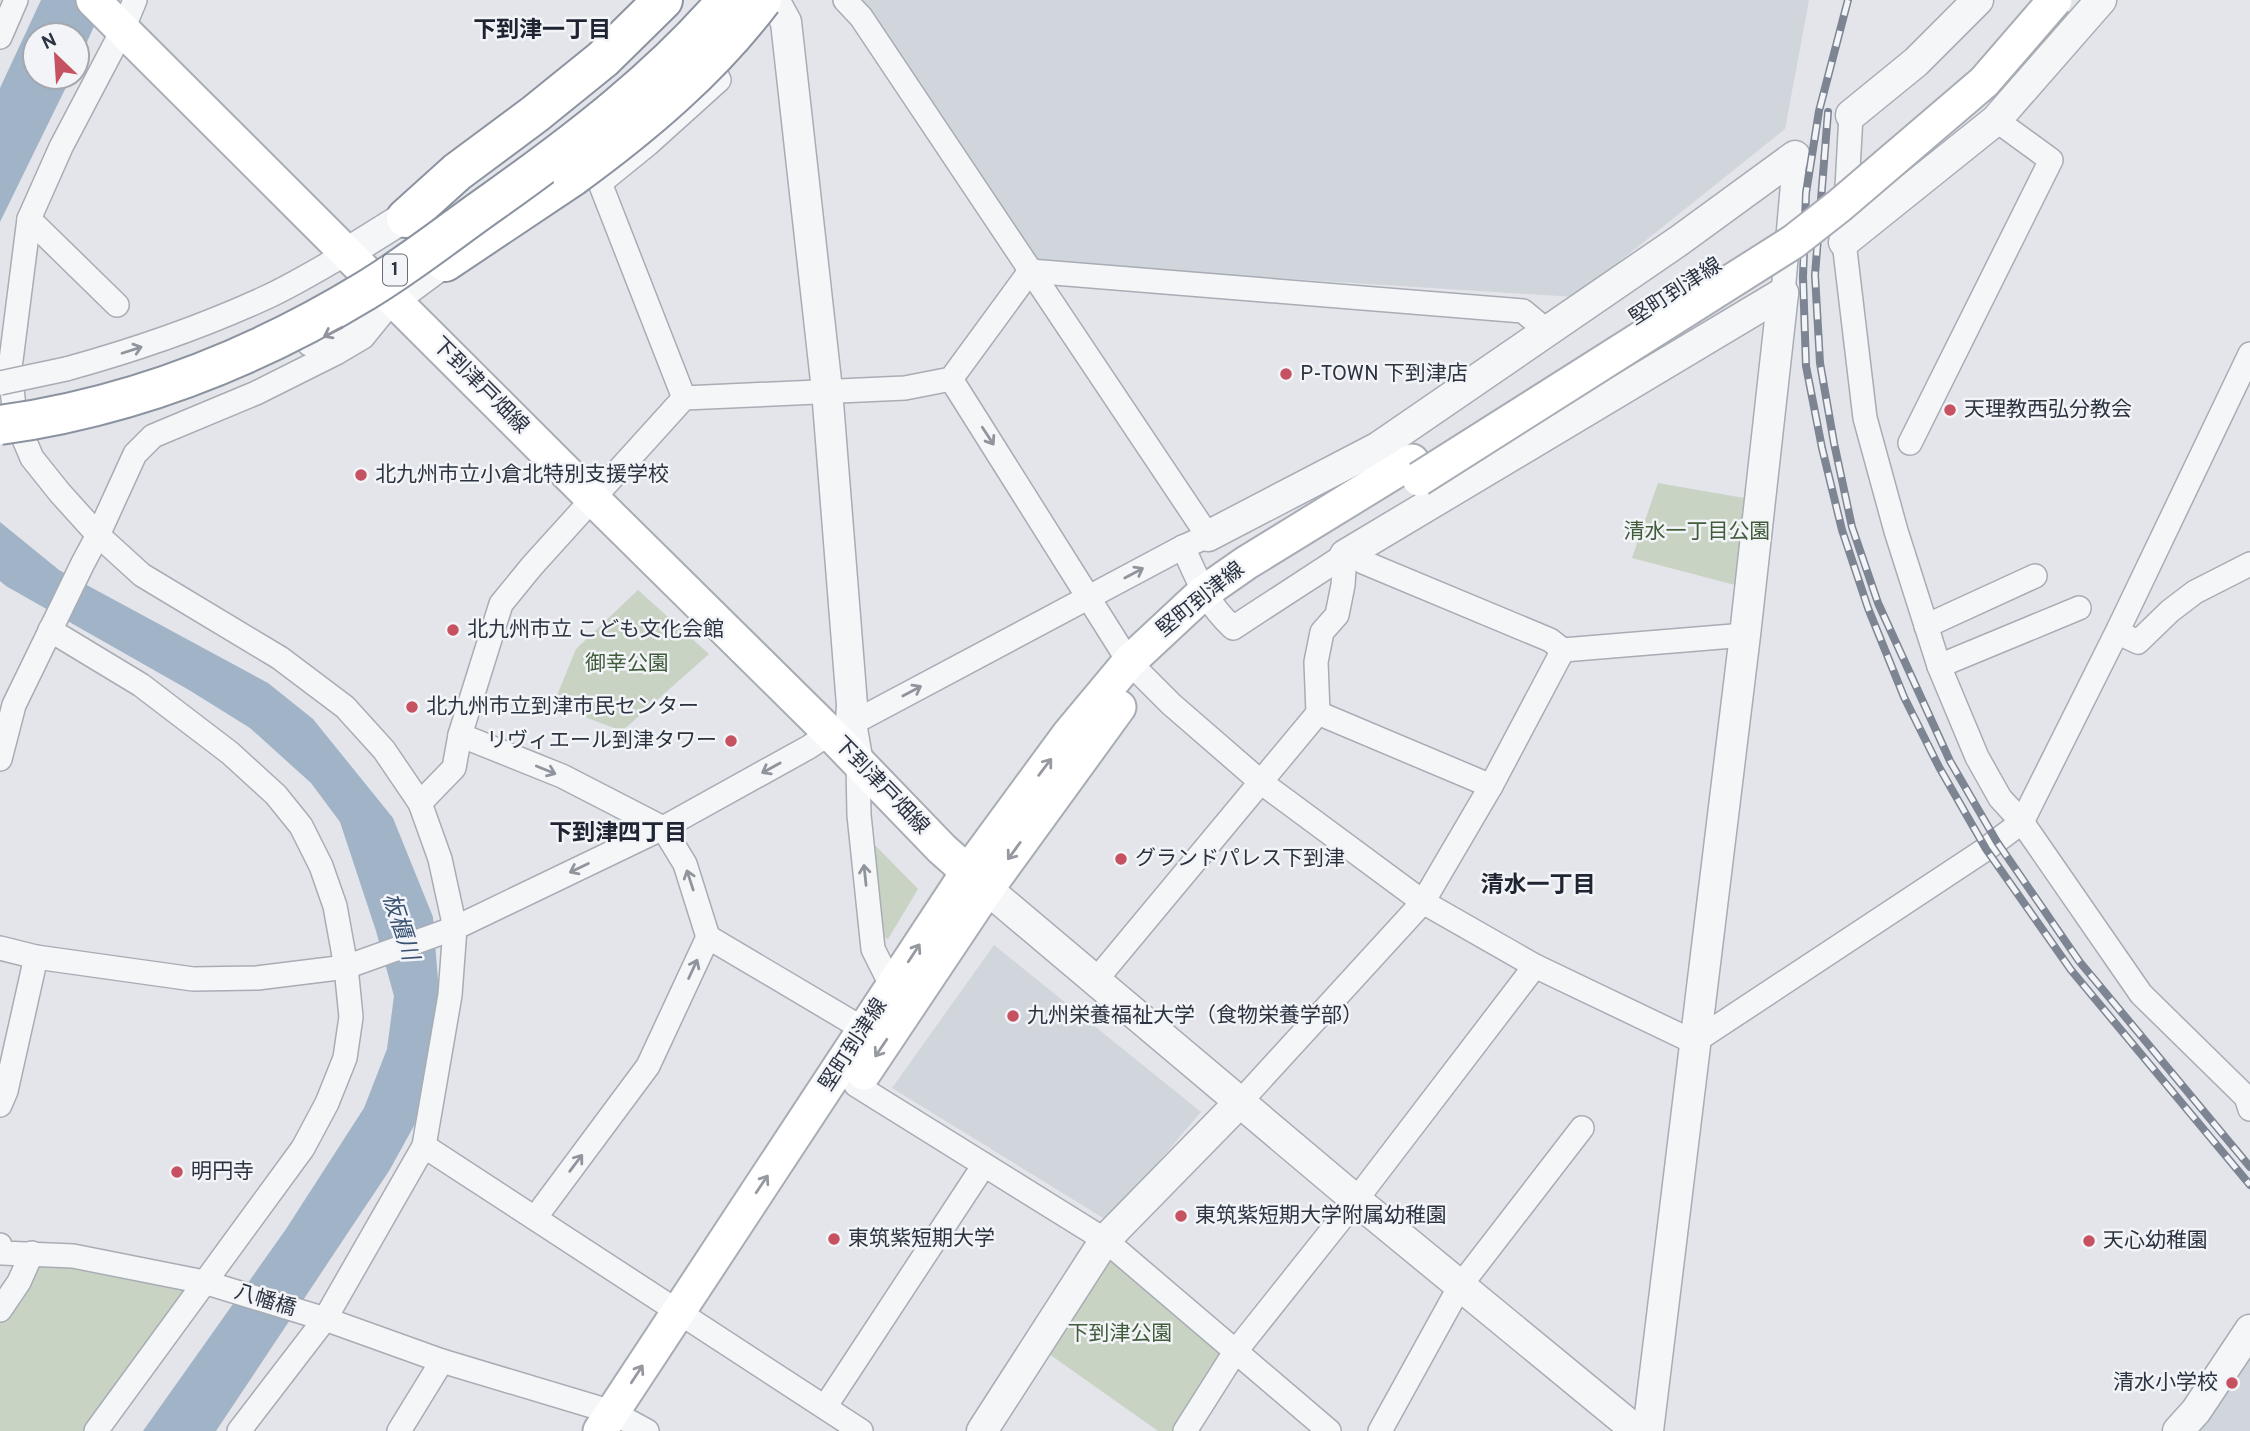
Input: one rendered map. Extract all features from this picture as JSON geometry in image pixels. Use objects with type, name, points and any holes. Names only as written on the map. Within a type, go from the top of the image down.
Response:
[{"type":"highway","points":[[406,218],[457,172],[603,59],[663,0]]},
{"type":"highway","points":[[0,406],[83,391],[138,376],[248,333],[303,305],[357,273],[563,126],[634,66],[698,0]]},
{"type":"highway","name":"1","points":[[0,425],[86,410],[141,395],[256,350],[368,290],[574,142],[626,100],[674,55],[726,0]]},
{"type":"highway","points":[[444,262],[572,177],[642,124],[723,47],[762,0]]},
{"type":"main road","name":"堅町到津線","points":[[687,1317],[856,1085],[977,881],[1069,734],[1209,601],[1256,579],[1784,223],[1841,179],[1971,69],[2031,0]]},
{"type":"main road","name":"堅町到津線","points":[[1416,470],[1613,358],[1793,242],[1984,82],[2055,0]]},
{"type":"main road","name":"下到津戸畑線","points":[[115,11],[393,300],[592,498],[841,728],[858,763],[977,881]]},
{"type":"main road","name":"堅町到津線","points":[[623,1425],[892,987],[977,881]]},
{"type":"street","points":[[0,37],[16,0]]},
{"type":"street","points":[[0,383],[66,369],[167,339],[270,296],[347,253],[406,218],[601,78],[682,0]]},
{"type":"street","points":[[0,443],[74,430],[133,415],[226,382],[290,353],[393,300],[633,112],[730,19],[746,0]]},
{"type":"street","points":[[775,0],[786,22],[827,390],[852,705],[841,728]]},
{"type":"street","points":[[845,0],[861,17],[1030,271],[1196,541],[1209,601],[1233,628],[1349,553],[1783,293]]},
{"type":"street","points":[[1978,0],[1916,62],[1851,115],[1844,242],[1865,418],[1896,531],[1938,666],[1977,757],[2000,798],[2022,822],[2141,994],[2246,1097],[2250,1109]]},
{"type":"street","points":[[1844,242],[1996,120],[2101,0]]},
{"type":"street","points":[[115,11],[29,219],[10,368],[15,418],[32,458],[98,535],[142,575],[280,659],[345,707],[384,751],[420,803],[440,859],[448,931],[450,995],[424,1146],[317,1316],[239,1431]]},
{"type":"street","points":[[684,398],[600,183],[719,80],[703,45]]},
{"type":"street","points":[[1910,443],[2052,160],[1996,120]]},
{"type":"street","points":[[1647,1431],[1745,635],[1796,156]]},
{"type":"street","points":[[0,948],[36,957],[193,979],[257,978],[356,963],[448,931],[663,828],[841,728],[1377,448],[1680,240],[1796,156]]},
{"type":"street","points":[[29,219],[117,305]]},
{"type":"street","points":[[1030,271],[1523,311],[1547,331]]},
{"type":"street","points":[[420,803],[454,768],[460,735],[501,604],[592,498],[684,398],[905,388],[951,379],[1030,271]]},
{"type":"street","points":[[0,759],[14,705],[135,454],[153,436],[256,393],[363,337],[393,300]]},
{"type":"street","points":[[1694,1042],[1986,849],[2022,822],[2119,628],[2250,354]]},
{"type":"street","points":[[951,379],[1136,669],[1262,783],[1423,902],[1535,966],[1694,1042]]},
{"type":"street","points":[[1349,553],[1363,562],[1550,640],[1563,650],[1745,635]]},
{"type":"street","points":[[1096,980],[1318,713],[1316,662],[1322,632],[1337,615],[1349,553]]},
{"type":"street","points":[[2119,628],[2123,635],[2138,642],[2194,592],[2250,564]]},
{"type":"street","points":[[1926,626],[2035,576]]},
{"type":"street","points":[[1938,666],[2079,608]]},
{"type":"street","points":[[50,630],[141,685],[230,753],[276,795],[301,826],[321,866],[356,963],[345,1058],[327,1103],[303,1148],[213,1285],[96,1431]]},
{"type":"street","points":[[982,1431],[1105,1240],[1241,1101],[1423,902],[1491,786],[1563,650]]},
{"type":"street","points":[[1318,713],[1491,786]]},
{"type":"street","points":[[460,735],[562,776],[663,828],[685,864],[708,937],[865,1030]]},
{"type":"street","points":[[858,763],[859,815],[873,949],[892,987]]},
{"type":"street","points":[[977,881],[1356,1200],[1637,1431]]},
{"type":"street","points":[[535,1218],[648,1066],[708,937]]},
{"type":"street","points":[[0,1105],[6,1091],[36,957]]},
{"type":"street","points":[[1185,1431],[1236,1352],[1535,966]]},
{"type":"street","points":[[856,1085],[1105,1240],[1329,1431]]},
{"type":"street","points":[[1380,1431],[1460,1286],[1582,1128]]},
{"type":"street","points":[[424,1146],[861,1431]]},
{"type":"street","points":[[825,1408],[984,1165]]},
{"type":"street","name":"八幡橋","points":[[0,1245],[2,1253],[73,1256],[213,1285],[317,1316],[623,1425]]},
{"type":"street","points":[[0,1310],[19,1282],[32,1253]]},
{"type":"street","points":[[2178,1431],[2196,1411],[2250,1329]]},
{"type":"street","points":[[399,1431],[442,1361]]},
{"type":"shaded area","points":[[857,0],[1809,0],[1785,129],[1575,297],[1038,263]]},
{"type":"shaded area","name":"九州栄養福祉大学（食物栄養学部）","points":[[994,945],[1201,1112],[1108,1221],[892,1088]]},
{"type":"shaded area","name":"清水小学校","points":[[2250,1335],[2250,1431],[2177,1431]]},
{"type":"green space","name":"清水一丁目公園","points":[[1658,483],[1744,498],[1735,585],[1632,558]]},
{"type":"green space","name":"御幸公園","points":[[638,590],[709,654],[622,731],[553,705],[576,649]]},
{"type":"green space","points":[[872,842],[918,889],[888,939],[880,935]]},
{"type":"green space","name":"下到津公園","points":[[1107,1246],[1238,1360],[1189,1431],[1158,1431],[1042,1349]]},
{"type":"green space","points":[[46,1263],[185,1288],[183,1303],[86,1431],[0,1431],[0,1322],[37,1267]]},
{"type":"water","points":[[41,0],[106,0],[91,33],[91,21],[31,21]]},
{"type":"water","points":[[21,43],[21,91],[64,91],[0,222],[0,88]]},
{"type":"water","name":"板櫃川","points":[[0,522],[59,570],[268,683],[313,719],[393,818],[433,917],[439,993],[434,1041],[415,1124],[389,1171],[216,1431],[143,1431],[286,1229],[364,1108],[387,1049],[394,996],[340,822],[311,783],[250,728],[0,581]]},
{"type":"railway","points":[[1848,0],[1819,111],[1806,193],[1803,277],[1806,366],[1822,448],[1842,530],[1868,608],[1904,697],[1939,767],[1986,849],[2071,970],[2250,1185]]},
{"type":"railway","points":[[1828,112],[1815,275],[1820,363],[1852,527],[1878,603],[1950,761],[1997,842],[2079,961],[2250,1167]]},
{"type":"place","name":"P-TOWN 下到津店","points":[[1286,374]]},
{"type":"place","name":"天理教西弘分教会","points":[[1950,410]]},
{"type":"place","name":"北九州市立小倉北特別支援学校","points":[[361,475]]},
{"type":"place","name":"北九州市立 こども文化会館","points":[[453,630]]},
{"type":"place","name":"北九州市立到津市民センター","points":[[412,707]]},
{"type":"place","name":"リヴィエール到津タワー","points":[[731,741]]},
{"type":"place","name":"グランドパレス下到津","points":[[1121,859]]},
{"type":"place","name":"九州栄養福祉大学（食物栄養学部）","points":[[1013,1016]]},
{"type":"place","name":"明円寺","points":[[177,1172]]},
{"type":"place","name":"東筑紫短期大学附属幼稚園","points":[[1181,1216]]},
{"type":"place","name":"東筑紫短期大学","points":[[834,1239]]},
{"type":"place","name":"天心幼稚園","points":[[2089,1241]]},
{"type":"place","name":"清水小学校","points":[[2232,1383]]},
{"type":"district","name":"下到津一丁目","points":[[542,31]]},
{"type":"district","name":"下到津四丁目","points":[[618,834]]},
{"type":"district","name":"清水一丁目","points":[[1538,886]]}]
